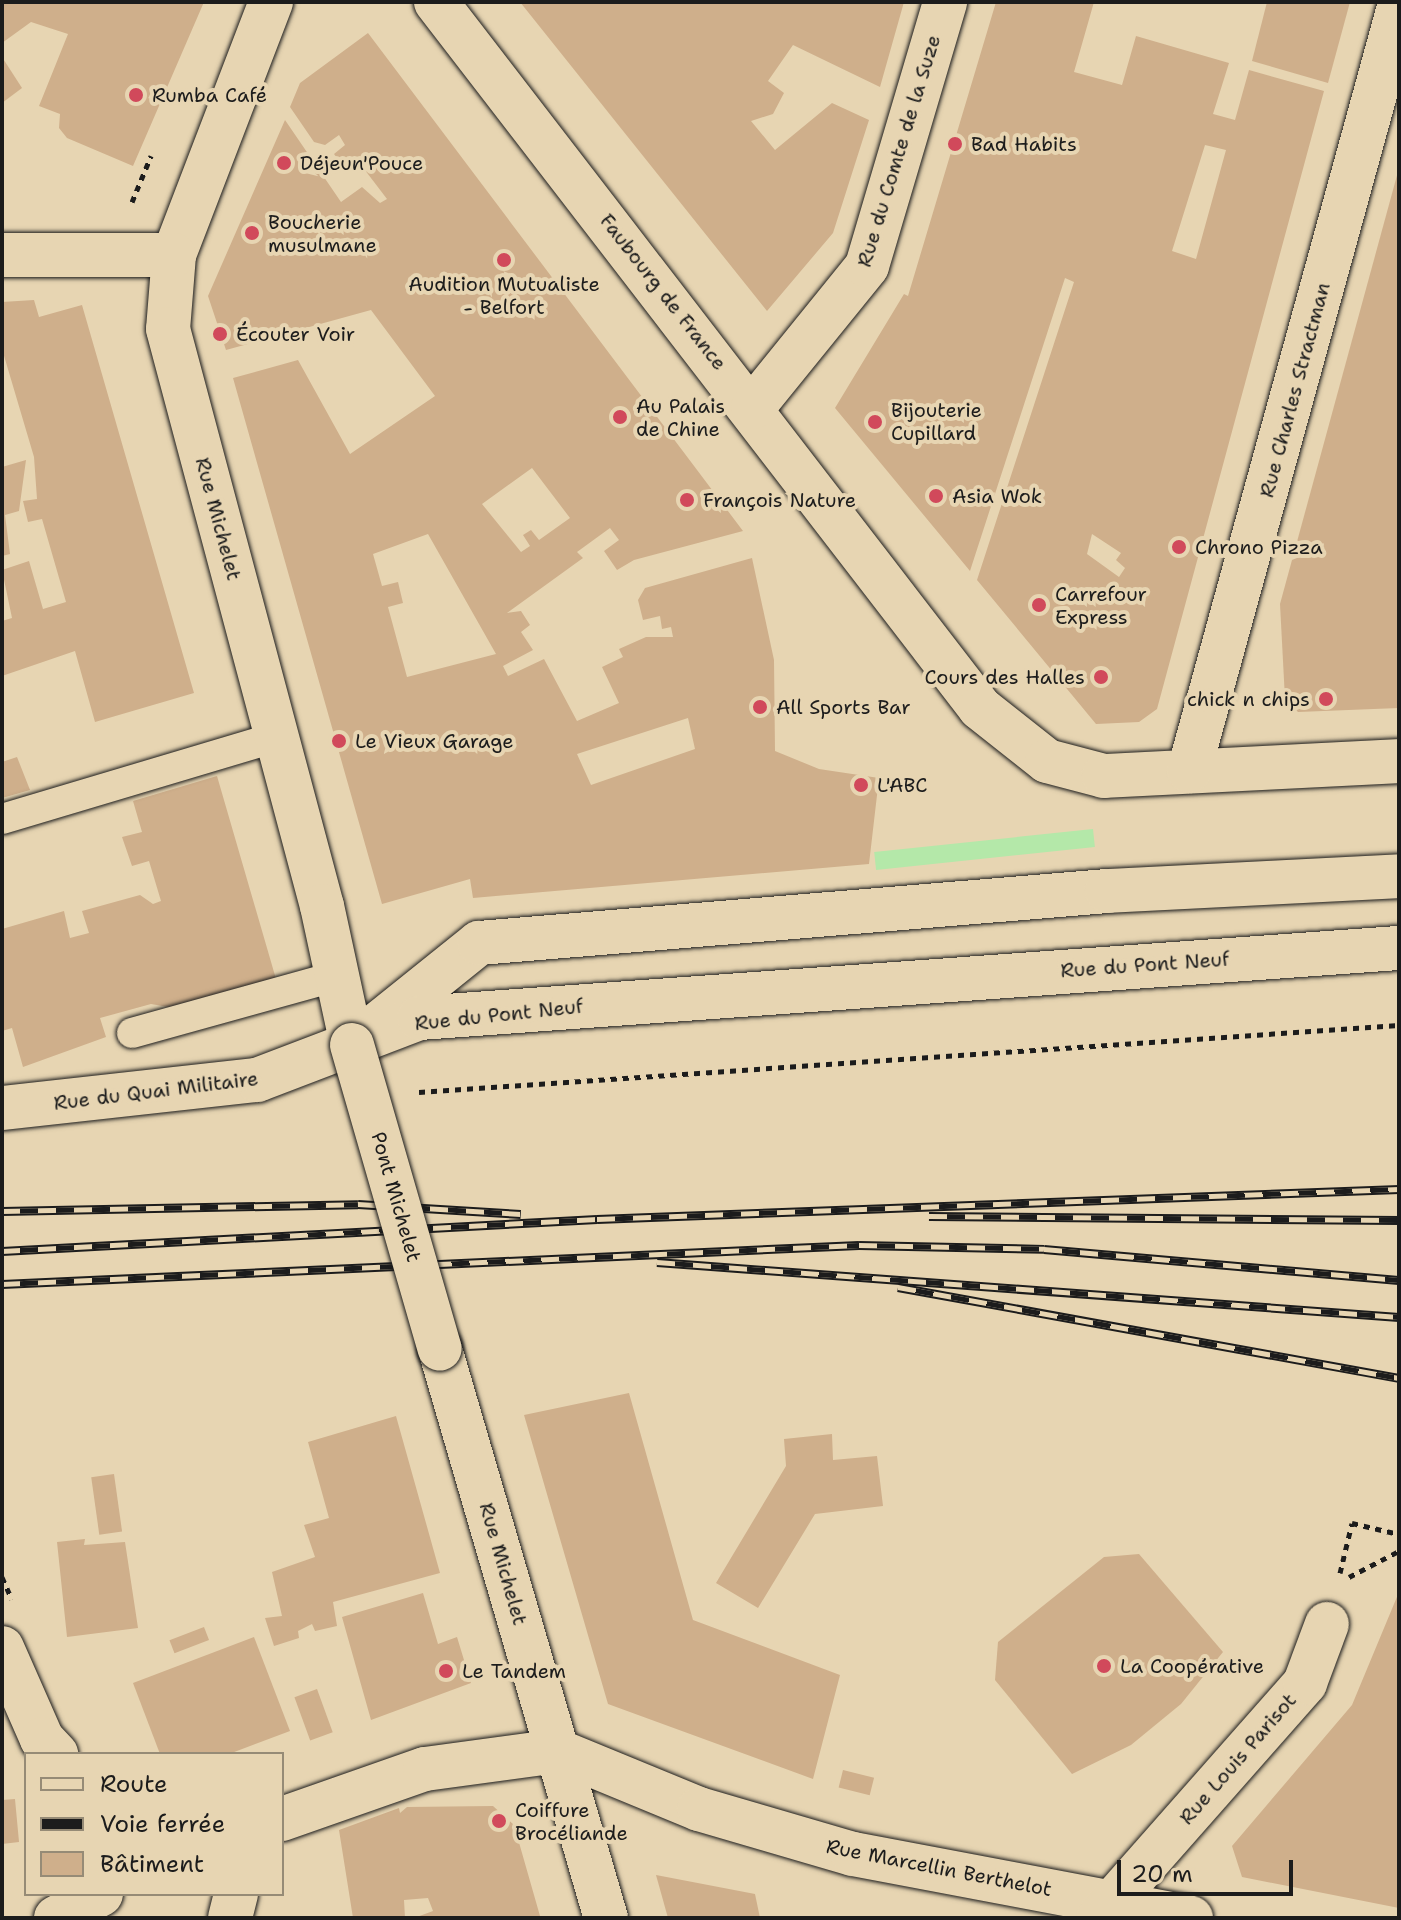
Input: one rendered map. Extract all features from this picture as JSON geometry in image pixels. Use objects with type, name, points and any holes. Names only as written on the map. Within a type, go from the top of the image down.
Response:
[{"type":"street","name":"Rue Michelet","points":[[271,2],[174,255],[168,329],[277,737],[352,1045]]},
{"type":"street","name":"Faubourg de France","points":[[436,2],[753,407],[980,708],[1047,761],[1104,776],[1399,761]]},
{"type":"street","name":"Rue du Comte de la Suze","points":[[753,407],[867,266],[945,2]]},
{"type":"street","name":"Rue Charles Stractman","points":[[1189,771],[1399,7]]},
{"type":"street","points":[[2,255],[174,255]]},
{"type":"street","name":"Rue du Pont Neuf","points":[[352,1045],[479,943],[1107,891],[1399,876]]},
{"type":"street","name":"Rue du Pont Neuf","points":[[352,1045],[419,1018],[1399,948]]},
{"type":"street","name":"Pont Michelet","points":[[352,1045],[440,1349]]},
{"type":"street","name":"Rue du Quai Militaire","points":[[2,1108],[257,1080],[352,1045]]},
{"type":"street","name":"Rue Michelet","points":[[440,1349],[606,1918]]},
{"type":"street","name":"Rue Louis Parisot","points":[[1105,1910],[1305,1683],[1332,1604]]},
{"type":"street","points":[[2,1648],[42,1739],[54,1752]]},
{"type":"street","points":[[284,1818],[425,1769],[558,1751]]},
{"type":"street","name":"Rue Marcellin Berthelot","points":[[558,1751],[699,1809],[853,1854],[1105,1910],[1191,1918]]},
{"type":"street","points":[[56,1918],[97,1896]]},
{"type":"street","points":[[230,1918],[236,1896]]},
{"type":"lane","points":[[2,819],[277,737]]},
{"type":"lane","points":[[132,1033],[337,976]]},
{"type":"path","points":[[366,1096],[1399,1025]]},
{"type":"path","points":[[1352,1523],[1399,1534]]},
{"type":"path","points":[[1332,1604],[1399,1551]]},
{"type":"green space","points":[[1093,829],[1095,847],[876,870],[874,852]]},
{"type":"building","points":[[2,2],[204,2],[133,166],[67,138],[59,128],[60,114],[39,106],[68,34],[31,22],[2,43]]},
{"type":"building","points":[[520,2],[904,2],[880,87],[793,45],[768,81],[784,93],[773,114],[751,121],[775,150],[832,103],[869,120],[833,233],[767,311]]},
{"type":"building","points":[[996,2],[1094,2],[1074,72],[1122,85],[1136,36],[1229,63],[1213,114],[1235,120],[1249,70],[1324,91],[1157,709],[1139,722],[1096,724],[977,580],[1074,282],[1065,278],[970,571],[835,408],[904,294],[908,296]],"holes":[[[1205,145],[1226,150],[1196,259],[1172,251]],[[1092,534],[1121,553],[1116,560],[1125,568],[1119,577],[1087,554]]]},
{"type":"building","points":[[1267,2],[1350,2],[1328,83],[1252,61]]},
{"type":"building","points":[[368,33],[743,531],[634,560],[617,570],[604,551],[619,540],[610,528],[577,552],[583,558],[507,613],[521,611],[530,625],[521,632],[533,650],[503,666],[508,676],[544,659],[577,721],[619,703],[602,667],[623,657],[619,649],[646,637],[673,637],[671,627],[662,629],[660,616],[643,620],[638,600],[645,588],[752,558],[774,660],[775,751],[819,769],[879,778],[869,864],[473,898],[470,879],[382,904],[233,378],[298,360],[350,454],[435,396],[371,310],[226,350],[208,296],[285,120],[341,202],[362,187],[380,203],[387,199],[358,161],[346,170],[334,154],[345,145],[339,135],[325,145],[314,142],[290,107],[300,83]],"holes":[[[532,468],[570,518],[539,540],[531,530],[523,535],[530,546],[521,552],[482,504]],[[428,534],[496,654],[407,677],[388,607],[403,603],[398,582],[382,586],[373,554]],[[688,718],[695,749],[591,785],[577,754]]]},
{"type":"building","points":[[2,57],[22,88],[2,103]]},
{"type":"building","points":[[1399,168],[1399,708],[1298,712],[1285,699],[1280,604]]},
{"type":"building","points":[[34,300],[39,317],[82,305],[194,693],[95,722],[75,651],[2,676],[2,621],[12,618],[2,570],[29,561],[43,609],[66,602],[42,519],[28,522],[23,501],[37,499],[34,457],[2,349],[2,302]]},
{"type":"building","points":[[26,460],[19,511],[5,515],[10,554],[2,556],[2,467]]},
{"type":"building","points":[[17,757],[30,790],[2,798],[2,762]]},
{"type":"building","points":[[217,776],[276,979],[174,1008],[151,1004],[100,1018],[106,1037],[23,1067],[12,1028],[2,1031],[2,929],[64,911],[70,938],[89,933],[82,911],[140,895],[153,904],[161,901],[149,861],[132,866],[122,837],[142,832],[133,801]]},
{"type":"building","points":[[629,1393],[693,1620],[840,1675],[813,1779],[608,1704],[524,1415]]},
{"type":"building","points":[[396,1416],[440,1573],[333,1602],[337,1626],[315,1631],[312,1624],[298,1631],[299,1638],[274,1646],[265,1618],[282,1616],[272,1572],[315,1557],[304,1525],[329,1518],[308,1442]]},
{"type":"building","points":[[832,1434],[833,1460],[877,1456],[883,1506],[815,1514],[758,1608],[716,1583],[786,1466],[784,1439]]},
{"type":"building","points":[[114,1474],[122,1531],[99,1535],[91,1477]]},
{"type":"building","points":[[85,1539],[84,1545],[125,1542],[138,1628],[67,1637],[57,1542]]},
{"type":"building","name":"La Coopérative","points":[[1139,1554],[1223,1652],[1181,1704],[1131,1745],[1072,1774],[995,1680],[998,1642],[1104,1557]]},
{"type":"building","points":[[1399,1592],[1399,1908],[1242,1877],[1232,1846],[1352,1705]]},
{"type":"building","points":[[423,1593],[438,1644],[457,1637],[471,1683],[371,1720],[342,1617]]},
{"type":"building","points":[[204,1627],[209,1640],[174,1653],[169,1640]]},
{"type":"building","points":[[254,1637],[290,1731],[234,1752],[159,1752],[133,1683]]},
{"type":"building","points":[[317,1689],[333,1732],[310,1740],[294,1697]]},
{"type":"building","points":[[843,1770],[874,1778],[870,1795],[839,1787]]},
{"type":"building","points":[[15,1799],[19,1842],[2,1844],[2,1800]]},
{"type":"building","points":[[493,1806],[514,1825],[540,1916],[414,1918],[433,1911],[428,1898],[404,1900],[405,1918],[353,1918],[339,1830],[399,1808],[400,1813],[407,1807]]},
{"type":"building","points":[[656,1875],[755,1894],[760,1918],[668,1918]]},
{"type":"railway","points":[[2,1251],[597,1219],[1399,1189]]},
{"type":"railway","points":[[2,1211],[358,1204],[521,1214]]},
{"type":"railway","points":[[929,1216],[1399,1220]]},
{"type":"railway","points":[[2,1284],[859,1245],[1044,1249],[1399,1280]]},
{"type":"railway","points":[[657,1262],[1399,1317]]},
{"type":"railway","points":[[898,1287],[1399,1378]]},
{"type":"place","name":"Rumba Café","points":[[136,95]]},
{"type":"place","name":"Bad Habits","points":[[955,144]]},
{"type":"place","name":"Déjeun'Pouce","points":[[284,163]]},
{"type":"place","name":"Boucherie musulmane","points":[[252,233]]},
{"type":"place","name":"Audition Mutualiste - Belfort","points":[[504,260]]},
{"type":"place","name":"Écouter Voir","points":[[220,334]]},
{"type":"place","name":"Au Palais de Chine","points":[[620,417]]},
{"type":"place","name":"Bijouterie Cupillard","points":[[875,422]]},
{"type":"place","name":"Asia Wok","points":[[936,496]]},
{"type":"place","name":"François Nature","points":[[687,500]]},
{"type":"place","name":"Chrono Pizza","points":[[1179,547]]},
{"type":"place","name":"Carrefour Express","points":[[1039,605]]},
{"type":"place","name":"Cours des Halles","points":[[1101,677]]},
{"type":"place","name":"chick n chips","points":[[1326,699]]},
{"type":"place","name":"All Sports Bar","points":[[760,707]]},
{"type":"place","name":"Le Vieux Garage","points":[[339,741]]},
{"type":"place","name":"L'ABC","points":[[861,785]]},
{"type":"place","name":"La Coopérative","points":[[1104,1666]]},
{"type":"place","name":"Le Tandem","points":[[446,1671]]},
{"type":"place","name":"Coiffure Brocéliande","points":[[499,1821]]}]
